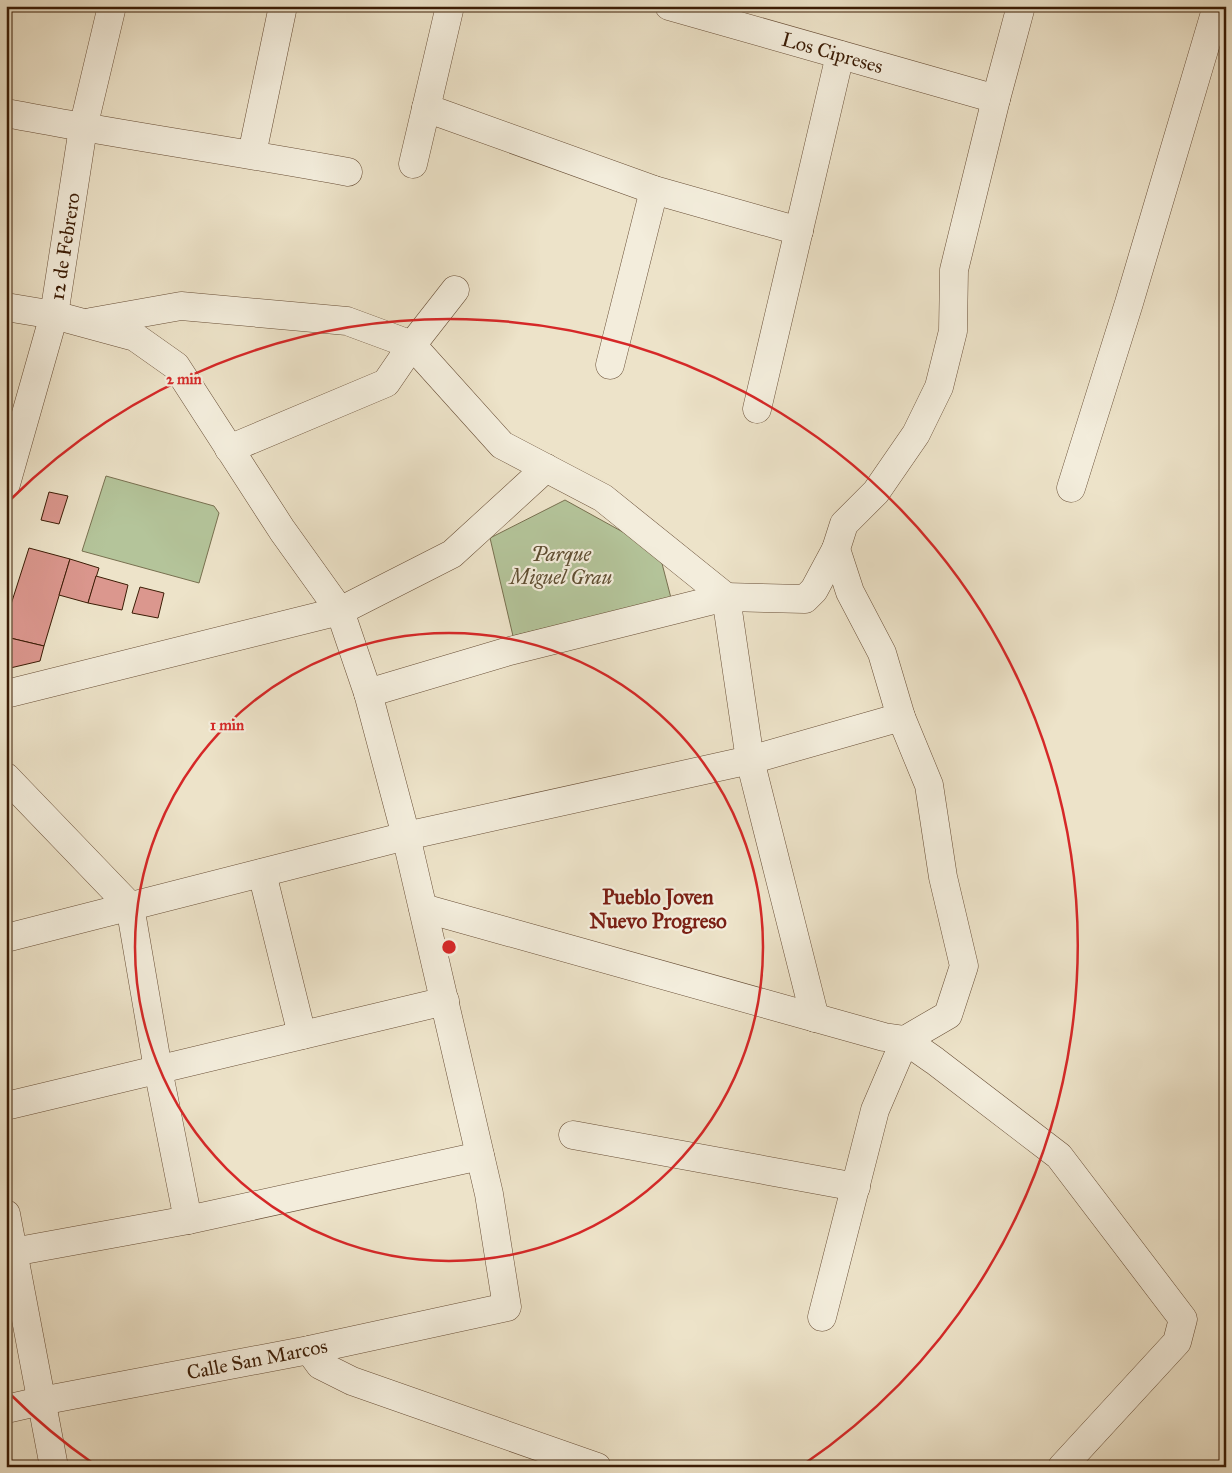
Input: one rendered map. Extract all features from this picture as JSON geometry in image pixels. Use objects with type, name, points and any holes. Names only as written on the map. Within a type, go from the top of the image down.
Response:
[{"type":"street","name":"12 de Febrero","points":[[6,484],[54,315],[83,128],[112,6]]},
{"type":"street","points":[[252,154],[283,6]]},
{"type":"street","points":[[413,164],[450,6]]},
{"type":"street","name":"Los Cipreses","points":[[669,6],[996,99]]},
{"type":"street","points":[[368,693],[506,652],[726,597],[804,599],[814,590],[836,549],[844,524],[876,492],[916,434],[939,387],[953,331],[954,270],[996,99],[1022,6]]},
{"type":"street","points":[[1071,488],[1129,303],[1217,6]]},
{"type":"street","points":[[757,410],[840,55]]},
{"type":"street","points":[[426,108],[654,190],[799,231]]},
{"type":"street","points":[[6,113],[83,128],[252,154],[348,172]]},
{"type":"street","points":[[610,365],[654,190]]},
{"type":"street","points":[[229,449],[386,383],[412,345],[455,290]]},
{"type":"street","points":[[85,324],[181,306],[346,321],[412,345],[502,445],[603,498],[726,597],[750,760],[815,1018]]},
{"type":"street","points":[[6,307],[54,315],[136,337],[176,366],[282,530],[340,611],[368,693],[406,836],[480,1156],[188,1220],[13,1252]]},
{"type":"street","points":[[6,694],[340,611],[452,554],[546,468]]},
{"type":"street","points":[[822,1317],[875,1110],[905,1040],[948,1015],[964,966],[942,877],[929,785],[901,717],[882,653],[850,592],[836,549]]},
{"type":"street","points":[[6,938],[406,836],[750,760],[901,717]]},
{"type":"street","points":[[6,777],[130,906],[158,1069],[188,1220]]},
{"type":"street","points":[[262,872],[302,1035]]},
{"type":"street","points":[[423,908],[884,1037],[905,1040],[1059,1156],[1183,1319],[1177,1342],[1062,1467]]},
{"type":"street","points":[[6,1106],[445,1001]]},
{"type":"street","points":[[573,1136],[856,1188]]},
{"type":"street","name":"Calle San Marcos","points":[[6,1408],[308,1350],[508,1307],[489,1194],[480,1156]]},
{"type":"street","points":[[6,1214],[54,1467]]},
{"type":"street","points":[[308,1350],[320,1365],[352,1381],[598,1467]]},
{"type":"green space","points":[[106,476],[214,506],[219,513],[199,583],[82,551]]},
{"type":"green space","name":"Parque Miguel Grau","points":[[565,500],[659,552],[671,598],[513,636],[490,538]]},
{"type":"building","points":[[49,492],[68,496],[59,524],[41,520]]},
{"type":"building","points":[[29,548],[70,559],[44,646],[6,637],[6,620]]},
{"type":"building","points":[[70,559],[99,568],[88,603],[59,595]]},
{"type":"building","points":[[96,576],[128,585],[122,610],[88,603]]},
{"type":"building","points":[[140,587],[164,593],[158,618],[132,613]]},
{"type":"building","points":[[6,637],[44,646],[40,661],[6,669]]},
{"type":"district","name":"Pueblo Joven Nuevo Progreso","points":[[658,909]]}]
